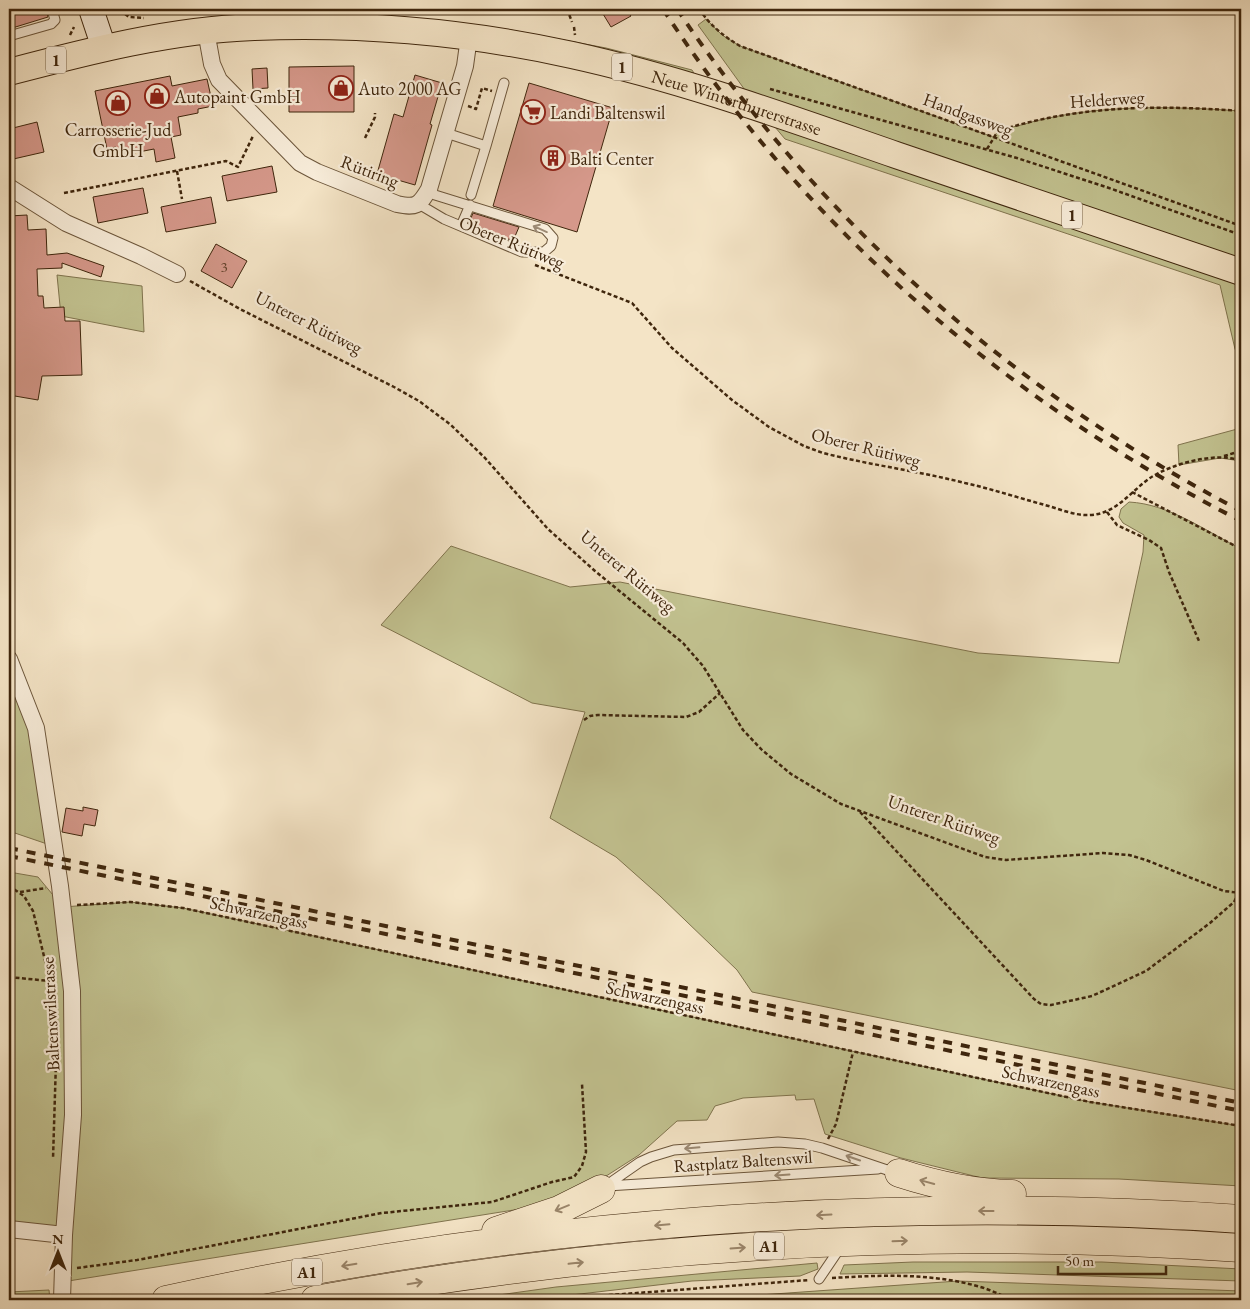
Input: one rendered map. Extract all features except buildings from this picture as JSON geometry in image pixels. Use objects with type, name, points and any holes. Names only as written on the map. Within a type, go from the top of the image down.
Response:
[{"type":"highway","name":"A1","points":[[891,1171],[943,1186],[983,1193],[1134,1198],[1234,1219]]},
{"type":"highway","name":"A1","points":[[449,1249],[559,1210],[603,1188]]},
{"type":"highway","name":"A1","points":[[166,1300],[281,1277],[449,1249],[628,1228],[754,1218],[918,1212],[1062,1212],[1234,1219]]},
{"type":"highway","name":"A1","points":[[315,1300],[454,1278],[602,1260],[697,1251],[843,1243],[986,1240],[1072,1241],[1241,1248]]},
{"type":"main road","points":[[92,9],[104,48]]},
{"type":"main road","name":"Neue Winterthurerstrasse","points":[[9,72],[139,41],[206,31],[255,27],[326,26],[408,30],[469,37],[592,59],[703,91],[1241,272]]},
{"type":"street","name":"Rütiring","points":[[206,31],[212,64],[217,75],[300,163],[317,172],[397,204],[410,207],[421,202],[429,189],[465,66],[469,37]]},
{"type":"street","points":[[9,187],[66,223],[177,274]]},
{"type":"street","name":"Baltenswilstrasse","points":[[9,659],[36,728],[63,907],[72,991],[73,1115],[64,1235],[62,1300]]},
{"type":"street","points":[[9,1229],[64,1235]]},
{"type":"lane","points":[[9,36],[51,24],[55,20],[52,9]]},
{"type":"lane","points":[[471,196],[504,83]]},
{"type":"lane","points":[[446,133],[486,146]]},
{"type":"lane","points":[[417,203],[444,219],[522,252],[544,252],[551,246],[552,238],[545,230],[435,194],[429,189]]},
{"type":"lane","points":[[461,226],[470,206]]},
{"type":"lane","name":"Rastplatz Baltenswil","points":[[603,1188],[640,1162],[674,1150],[778,1142],[805,1144],[822,1148],[891,1171]]},
{"type":"lane","name":"Rastplatz Baltenswil","points":[[603,1188],[891,1171]]},
{"type":"lane","points":[[819,1279],[843,1243]]},
{"type":"path","points":[[567,9],[572,22]]},
{"type":"path","name":"Handgassweg","points":[[699,9],[713,27],[740,46],[1241,226]]},
{"type":"path","points":[[120,10],[125,14]]},
{"type":"path","points":[[574,27],[575,37]]},
{"type":"path","points":[[455,102],[476,109],[482,88],[501,94]]},
{"type":"path","name":"Helderweg","points":[[994,137],[998,131],[1037,120],[1082,112],[1168,108],[1241,111]]},
{"type":"path","points":[[365,138],[375,113]]},
{"type":"path","points":[[64,193],[226,162],[238,167],[260,122]]},
{"type":"path","points":[[987,149],[994,137]]},
{"type":"path","points":[[177,171],[182,199]]},
{"type":"path","name":"Oberer Rütiweg","points":[[532,263],[632,303],[672,348],[710,383],[769,427],[804,446],[843,458],[965,483],[1080,515],[1106,512]]},
{"type":"path","name":"Unterer Rütiweg","points":[[177,274],[240,309],[394,387],[435,412],[473,446],[566,546],[683,643],[703,666],[750,738],[778,764],[820,792],[841,804],[985,857],[1006,860],[1103,853],[1129,855],[1224,891],[1240,893]]},
{"type":"path","points":[[1200,641],[1161,548],[1149,540],[1117,525],[1106,512],[1150,478],[1167,469],[1193,462],[1220,458],[1241,451]]},
{"type":"path","points":[[1220,458],[1241,461]]},
{"type":"path","points":[[1132,492],[1241,549]]},
{"type":"path","points":[[584,720],[598,714],[686,717],[699,712],[720,693]]},
{"type":"path","points":[[859,811],[1034,999],[1041,1004],[1050,1005],[1092,996],[1146,971],[1210,923],[1234,902],[1240,893]]},
{"type":"path","points":[[9,886],[24,896],[33,911],[50,981],[56,1061],[53,1156],[59,1170],[68,1177]]},
{"type":"path","points":[[20,892],[60,886]]},
{"type":"path","name":"Schwarzengass","points":[[63,907],[130,902],[182,908],[1108,1105],[1241,1126]]},
{"type":"path","points":[[10,978],[50,981]]},
{"type":"path","points":[[830,1137],[836,1124],[852,1052]]},
{"type":"path","points":[[63,1276],[382,1213],[492,1202],[552,1182],[574,1177],[582,1166],[586,1152],[582,1084]]},
{"type":"path","points":[[544,1300],[862,1276],[926,1276],[978,1286],[1012,1300]]},
{"type":"path","points":[[1001,1296],[1002,1300]]},
{"type":"green space","points":[[271,14],[465,25],[511,30],[606,48],[665,63],[692,70],[697,78]]},
{"type":"green space","points":[[706,19],[722,35],[740,46],[993,137],[998,132],[1006,129],[1048,118],[1103,110],[1186,108],[1241,111],[1241,362],[1235,349],[1220,285],[785,139],[750,97],[698,25]]},
{"type":"green space","points":[[57,275],[142,286],[144,332],[61,316]]},
{"type":"green space","points":[[1241,428],[1241,461],[1220,458],[1179,465],[1178,445]]},
{"type":"green space","points":[[1129,502],[1144,504],[1173,513],[1241,549],[1241,1091],[752,992],[737,970],[660,896],[616,857],[550,818],[585,712],[532,703],[381,625],[451,546],[570,587],[620,582],[978,653],[1119,663],[1143,552],[1144,535],[1123,523],[1119,517],[1121,509]]},
{"type":"green space","points":[[9,659],[36,728],[53,846],[9,831]]},
{"type":"green space","points":[[9,872],[38,877],[63,907],[130,902],[183,908],[1090,1102],[1241,1126],[1241,1186],[1119,1179],[982,1178],[901,1158],[825,1134],[814,1099],[796,1100],[795,1095],[743,1098],[715,1106],[707,1120],[677,1121],[639,1155],[589,1187],[520,1209],[62,1282],[64,1235],[9,1229]]},
{"type":"green space","points":[[913,1262],[1102,1262],[1241,1269],[1241,1281],[967,1272],[840,1274],[844,1265]]},
{"type":"green space","points":[[817,1263],[818,1269],[800,1276],[692,1281],[528,1300],[463,1300],[556,1287]]},
{"type":"green space","points":[[958,1281],[1241,1291],[1241,1300],[689,1300]]},
{"type":"green space","points":[[49,1290],[50,1300],[9,1300],[9,1292]]},
{"type":"railway","points":[[663,9],[720,90],[781,165],[847,236],[918,303],[993,365],[1072,421],[1155,474],[1241,521]]},
{"type":"railway","points":[[677,9],[733,87],[794,161],[858,230],[928,295],[1000,356],[1077,412],[1157,464],[1241,511]]},
{"type":"railway","points":[[9,848],[1241,1103]]},
{"type":"railway","points":[[9,856],[1241,1111]]},
{"type":"place","name":"Auto 2000 AG","points":[[341,88]]},
{"type":"place","name":"Autopaint GmbH","points":[[157,96]]},
{"type":"place","name":"Carrosserie-Jud GmbH","points":[[118,103]]},
{"type":"place","name":"Landi Baltenswil","points":[[533,112]]},
{"type":"place","name":"Balti Center","points":[[553,158]]}]
